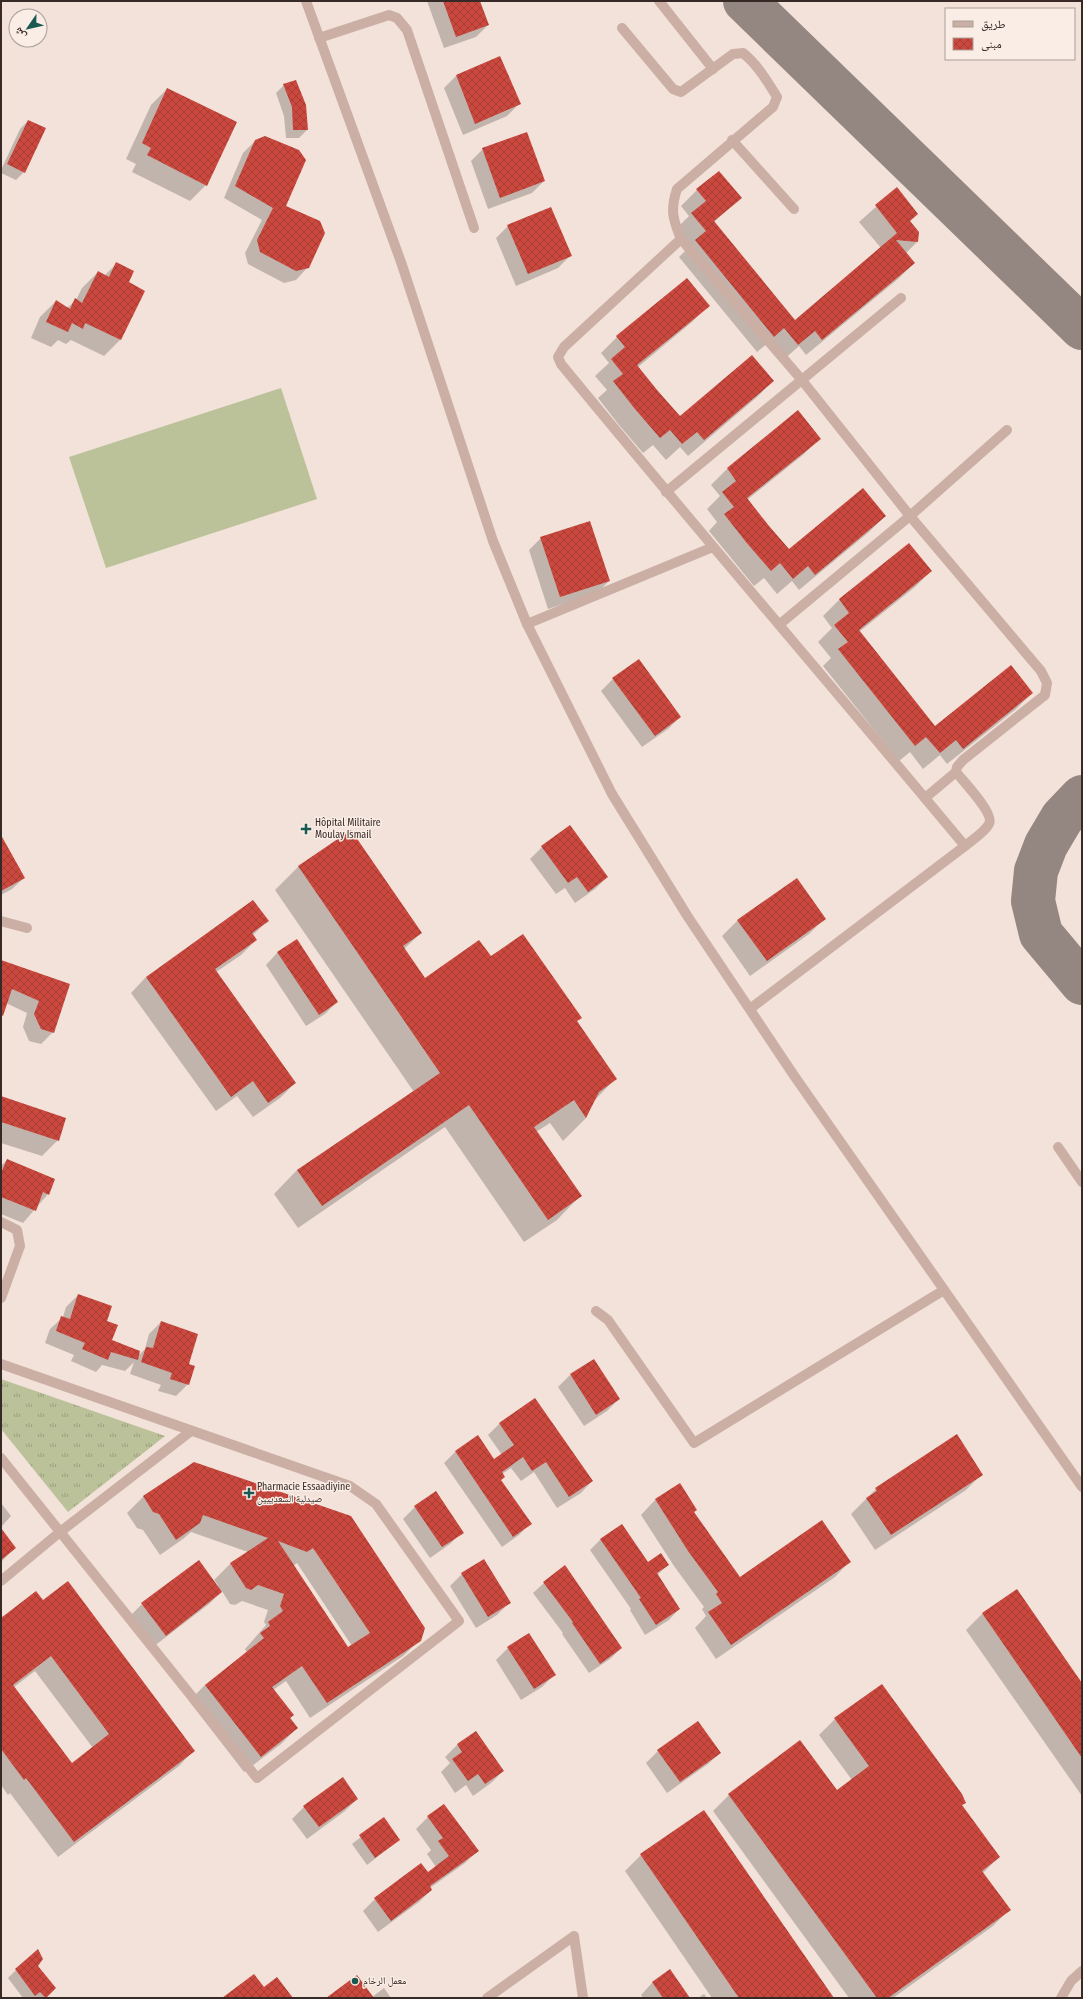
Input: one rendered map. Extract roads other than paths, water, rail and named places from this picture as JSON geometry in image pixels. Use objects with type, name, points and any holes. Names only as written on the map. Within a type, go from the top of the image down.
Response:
[{"type":"street","points":[[306,1],[401,262],[493,541],[527,624],[612,794],[688,916],[751,1008],[795,1077],[1082,1487]]},
{"type":"street","points":[[659,1],[713,69]]},
{"type":"street","points":[[319,38],[389,15],[397,18],[407,30],[474,228]]},
{"type":"street","points":[[622,28],[673,89],[681,92],[733,54],[743,53],[754,62],[777,97],[773,107],[765,115],[732,140],[677,189],[673,200],[672,218],[681,239],[801,379],[910,516],[1041,671],[1046,683],[1045,695],[963,760],[957,767],[956,772],[925,798]]},
{"type":"street","points":[[732,140],[794,209]]},
{"type":"street","points":[[681,239],[564,347],[558,357],[561,364],[666,492],[780,624],[965,846]]},
{"type":"street","points":[[666,492],[901,298]]},
{"type":"street","points":[[780,624],[910,516],[1007,430]]},
{"type":"street","points":[[527,624],[713,547]]},
{"type":"street","points":[[751,1008],[965,846],[989,825],[990,819],[986,810],[956,772]]},
{"type":"street","points":[[1,921],[27,928]]},
{"type":"street","points":[[1058,1147],[1082,1182]]},
{"type":"street","points":[[1,1222],[17,1230],[20,1246],[1,1298]]},
{"type":"street","points":[[596,1311],[608,1320],[694,1443],[944,1290]]},
{"type":"street","points":[[1,1364],[350,1486],[376,1504],[458,1621],[257,1778],[1,1458]]},
{"type":"street","points":[[1,1581],[60,1532],[191,1431]]},
{"type":"street","points":[[487,1998],[574,1936],[583,1998]]},
{"type":"street","points":[[1062,1998],[1071,1981],[1082,1971]]},
{"type":"place","name":"Hôpital Militaire Moulay Ismail","points":[[306,829]]},
{"type":"place","name":"Pharmacie Essaadiyine صيدلية السعدييين","points":[[249,1493]]},
{"type":"place","name":"معمل الرخام","points":[[355,1981]]}]
